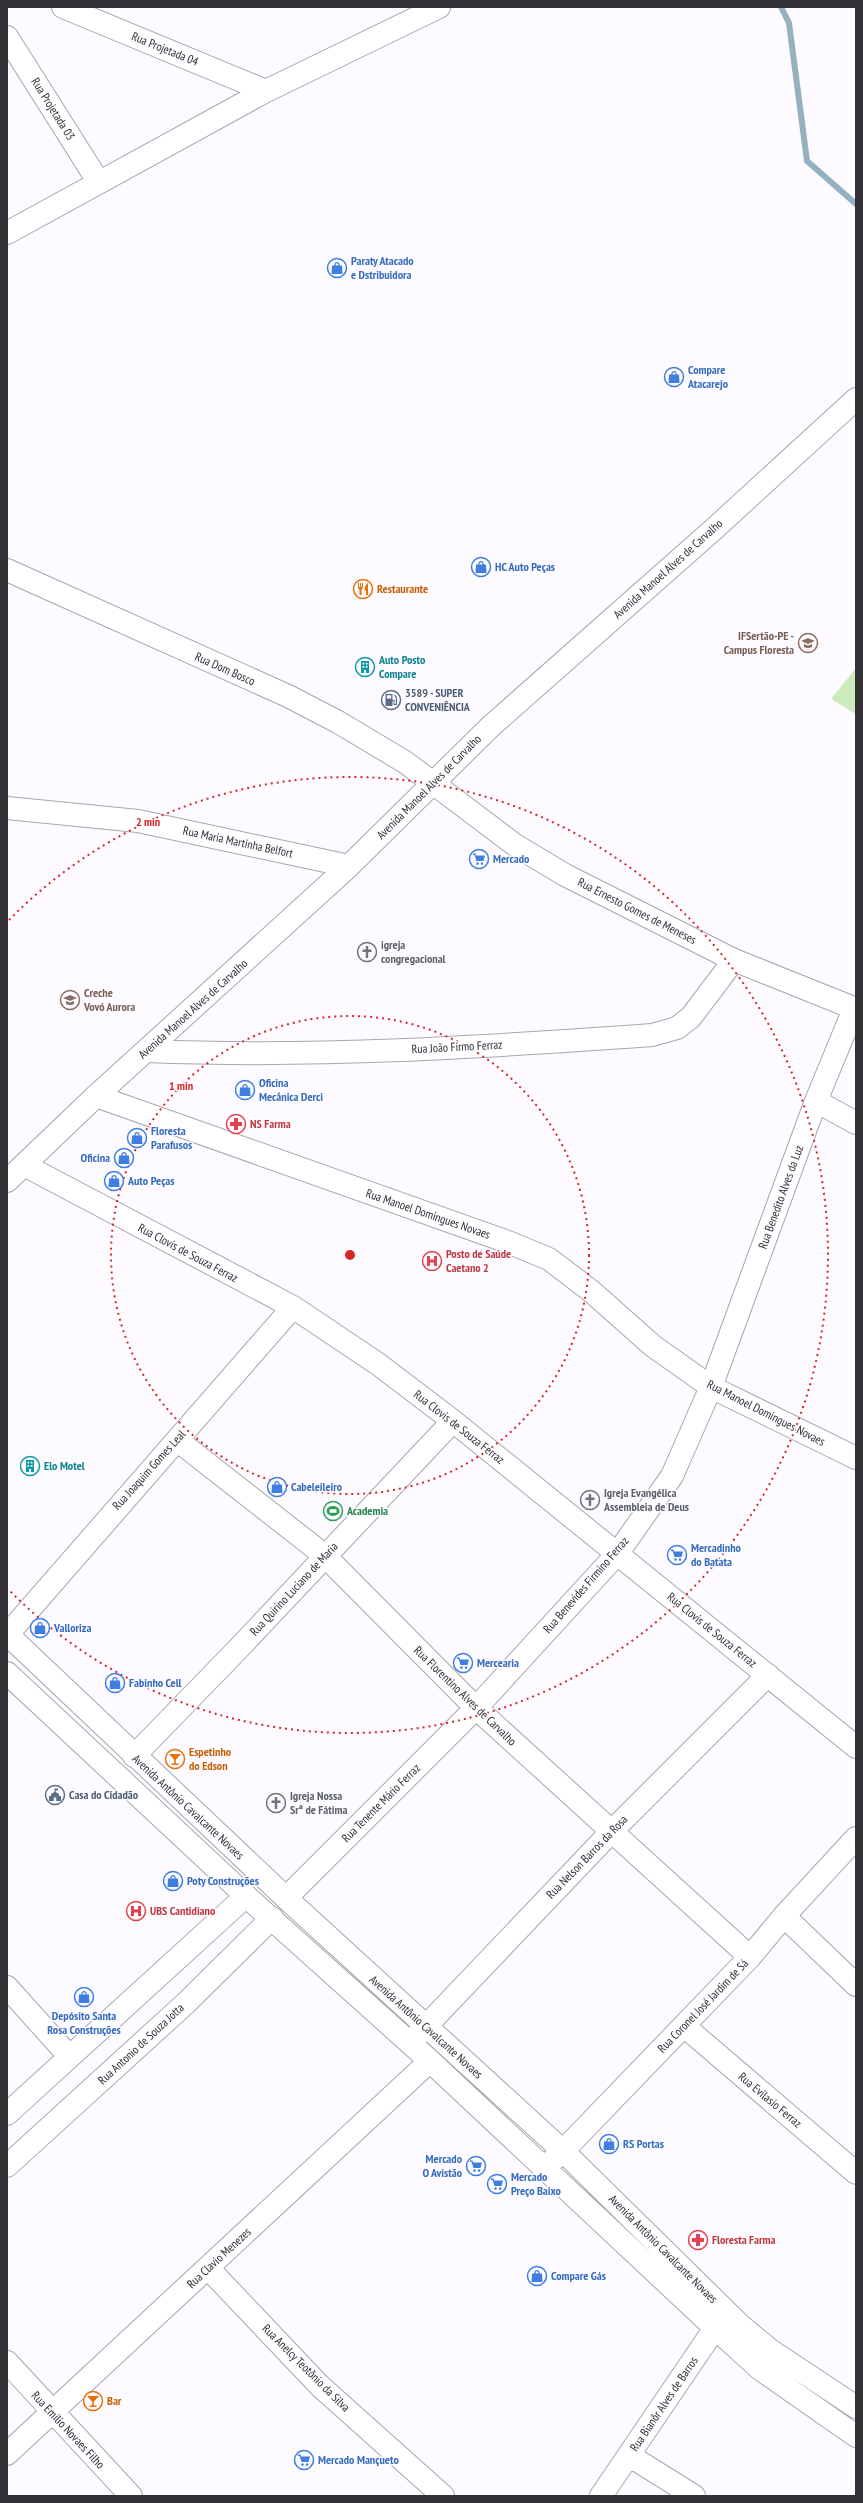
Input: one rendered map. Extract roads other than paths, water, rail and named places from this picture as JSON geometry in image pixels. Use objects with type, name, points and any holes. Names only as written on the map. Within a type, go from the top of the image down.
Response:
[{"type":"street","name":"Rua Projetada 04","points":[[64,7],[266,91]]},
{"type":"street","points":[[392,31],[401,7]]},
{"type":"street","points":[[7,232],[98,181],[266,91],[439,7]]},
{"type":"street","name":"Rua Projetada 03","points":[[7,37],[98,181]]},
{"type":"street","name":"Avenida Manoel Alves de Carvalho","points":[[7,1181],[96,1096],[348,866],[434,784],[490,727],[708,535],[856,399]]},
{"type":"street","name":"Rua Dom Bosco","points":[[7,570],[288,696],[365,738],[405,762],[434,784]]},
{"type":"street","name":"Rua Ernesto Gomes de Meneses","points":[[434,784],[515,845],[565,875],[734,960],[855,1009]]},
{"type":"street","name":"Rua Maria Martinha Belfort","points":[[7,808],[138,821],[348,866]]},
{"type":"street","name":"Rua João Firmo Ferraz","points":[[146,1051],[235,1055],[448,1049],[652,1035],[677,1028],[691,1017],[734,960]]},
{"type":"street","name":"Rua Benedito Alves da Luz","points":[[711,1387],[816,1101],[855,1009]]},
{"type":"street","name":"Rua Manoel Domingues Novaes","points":[[96,1096],[508,1242],[549,1259],[591,1291],[653,1346],[711,1387],[856,1458]]},
{"type":"street","points":[[816,1101],[856,1123]]},
{"type":"street","name":"Rua Clovis de Souza Ferraz","points":[[24,1165],[293,1307],[378,1364],[453,1421],[856,1746]]},
{"type":"street","name":"Rua Joaquim Gomes Leal","points":[[7,1634],[293,1307]]},
{"type":"street","name":"Rua Benevides Firmino Ferraz","points":[[476,1708],[617,1554],[672,1476],[711,1387]]},
{"type":"street","name":"Rua Quirino Luciano de Maria","points":[[134,1756],[238,1649],[324,1556],[453,1421]]},
{"type":"street","name":"Rua Florentino Alves de Carvalho","points":[[177,1440],[324,1556],[476,1708],[610,1832],[750,1957]]},
{"type":"street","name":"Avenida Antônio Cavalcante Novaes","points":[[7,1634],[134,1756],[286,1898],[424,2026],[563,2151],[722,2321],[770,2350],[856,2407]]},
{"type":"street","points":[[7,1673],[246,1896],[430,2061],[544,2168],[722,2321],[760,2369],[856,2436]]},
{"type":"street","name":"Rua Nelson Barros da Rosa","points":[[410,2043],[424,2026],[610,1832],[768,1675]]},
{"type":"street","name":"Rua Tenente Mário Ferraz","points":[[286,1898],[476,1708]]},
{"type":"street","points":[[76,1736],[95,1719]]},
{"type":"street","name":"Rua Coronel José Jardim de Sá","points":[[544,2168],[563,2151],[750,1957],[784,1916],[856,1838]]},
{"type":"street","points":[[7,2114],[246,1896]]},
{"type":"street","points":[[784,1916],[856,1985]]},
{"type":"street","name":"Rua Antonio de Souza Jotta","points":[[7,2166],[186,2002],[272,1918]]},
{"type":"street","points":[[7,1987],[69,2056]]},
{"type":"street","name":"Rua Evilasio Ferraz","points":[[684,2026],[856,2173]]},
{"type":"street","name":"Rua Clavio Menezes","points":[[7,2454],[430,2061]]},
{"type":"street","name":"Rua Anelcy Teotônio da Silva","points":[[208,2268],[320,2386],[443,2496]]},
{"type":"street","name":"Rua Bianôr Alves de Barros","points":[[601,2496],[722,2321]]},
{"type":"street","name":"Rua Emílio Novaes Filho","points":[[7,2362],[52,2413],[131,2496]]},
{"type":"street","points":[[630,2456],[694,2496]]},
{"type":"waterway","points":[[781,7],[789,23],[807,161],[856,204]]},
{"type":"place","name":"Paraty Atacado e Dstribuidora","points":[[337,268]]},
{"type":"place","name":"Compare Atacarejo","points":[[674,377]]},
{"type":"place","name":"HC Auto Peças","points":[[481,567]]},
{"type":"place","name":"Restaurante","points":[[363,589]]},
{"type":"place","name":"IFSertão-PE - Campus Floresta","points":[[808,643]]},
{"type":"place","name":"Auto Posto Compare","points":[[365,667]]},
{"type":"place","name":"3589 - SUPER CONVENIÊNCIA","points":[[391,700]]},
{"type":"place","name":"Mercado","points":[[479,859]]},
{"type":"place","name":"igreja congregacional","points":[[367,952]]},
{"type":"place","name":"Creche Vovó Aurora","points":[[70,1000]]},
{"type":"place","name":"Oficina Mecânica Derci","points":[[245,1090]]},
{"type":"place","name":"NS Farma","points":[[236,1124]]},
{"type":"place","name":"Floresta Parafusos","points":[[137,1138]]},
{"type":"place","name":"Oficina","points":[[124,1158]]},
{"type":"place","name":"Auto Peças","points":[[114,1181]]},
{"type":"place","name":"Posto de Saúde Caetano 2","points":[[432,1261]]},
{"type":"place","name":"Elo Motel","points":[[30,1466]]},
{"type":"place","name":"Cabeleileiro","points":[[277,1487]]},
{"type":"place","name":"Igreja Evangélica Assembleia de Deus","points":[[590,1500]]},
{"type":"place","name":"Academia","points":[[333,1511]]},
{"type":"place","name":"Mercadinho do Batata","points":[[677,1555]]},
{"type":"place","name":"Valloriza","points":[[40,1628]]},
{"type":"place","name":"Mercearia","points":[[463,1663]]},
{"type":"place","name":"Fabinho Cell","points":[[115,1683]]},
{"type":"place","name":"Espetinho do Edson","points":[[175,1759]]},
{"type":"place","name":"Casa do Cidadão","points":[[55,1795]]},
{"type":"place","name":"Igreja Nossa Srª de Fátima","points":[[276,1803]]},
{"type":"place","name":"Poty Construções","points":[[173,1881]]},
{"type":"place","name":"UBS Cantidiano","points":[[136,1911]]},
{"type":"place","name":"Depósito Santa Rosa Construções","points":[[84,1997]]},
{"type":"place","name":"RS Portas","points":[[609,2144]]},
{"type":"place","name":"Mercado O Avistão","points":[[476,2166]]},
{"type":"place","name":"Mercado Preço Baixo","points":[[497,2184]]},
{"type":"place","name":"Floresta Farma","points":[[698,2240]]},
{"type":"place","name":"Compare Gás","points":[[537,2276]]},
{"type":"place","name":"Bar","points":[[93,2401]]},
{"type":"place","name":"Mercado Mançueto","points":[[304,2460]]}]
